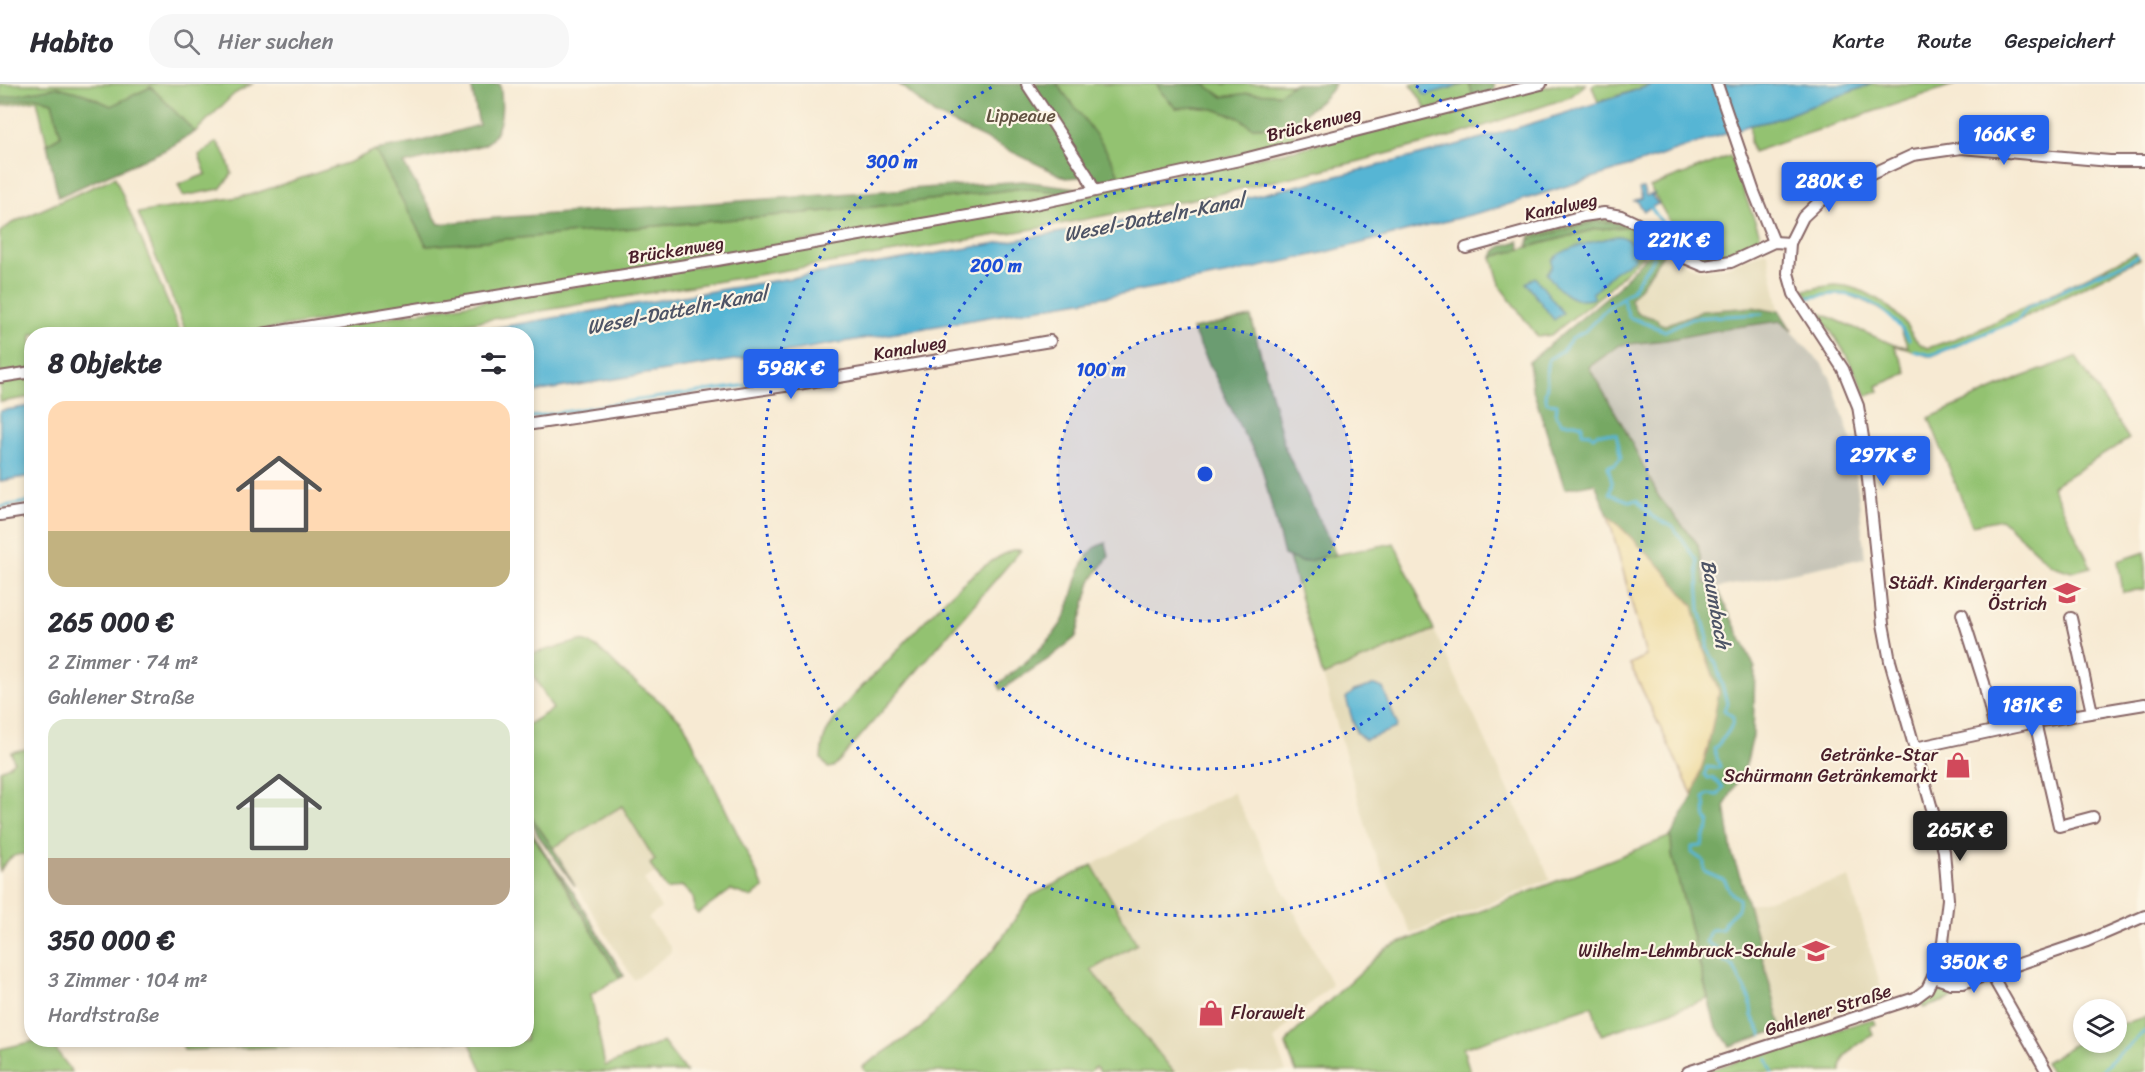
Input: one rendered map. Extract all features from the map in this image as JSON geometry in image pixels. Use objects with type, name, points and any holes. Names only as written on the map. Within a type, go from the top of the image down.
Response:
[{"type":"street","points":[[1027,84],[1087,175],[1094,190]]},
{"type":"street","name":"Brückenweg","points":[[305,327],[827,242],[1024,206],[1244,159],[1541,84]]},
{"type":"street","points":[[1717,84],[1774,242]]},
{"type":"street","name":"Gahlener Straße","points":[[1688,1072],[1915,998],[1926,988],[1933,977],[1943,942],[1948,899],[1947,873],[1941,839],[1890,661],[1883,624],[1865,450],[1858,406],[1843,369],[1794,294],[1788,273],[1790,243],[1803,217],[1819,202],[1850,183],[1913,155],[1961,148],[2110,161],[2145,161]]},
{"type":"street","name":"Kanalweg","points":[[1466,248],[1583,216],[1604,213],[1621,216],[1636,224],[1673,253],[1704,266],[1731,262],[1774,242],[1790,243]]},
{"type":"street","name":"Kanalweg","points":[[534,424],[798,384],[1050,341]]},
{"type":"street","points":[[0,377],[24,373]]},
{"type":"street","points":[[0,515],[24,511]]},
{"type":"street","points":[[1962,614],[1981,672],[1995,730]]},
{"type":"street","points":[[2071,618],[2092,712]]},
{"type":"street","points":[[1915,748],[2035,722],[2145,704]]},
{"type":"street","points":[[2035,722],[2059,826],[2093,817]]},
{"type":"street","points":[[1933,977],[1951,983],[1963,983],[2087,941],[2145,916]]},
{"type":"street","points":[[1991,974],[2048,1072]]},
{"type":"shaded area","points":[[1665,251],[1689,266],[1703,270],[1726,267],[1765,251],[1768,254],[1779,310],[1753,307],[1702,311],[1665,325],[1659,323],[1657,319],[1637,313],[1630,299]]},
{"type":"shaded area","points":[[1781,321],[1821,363],[1831,379],[1853,446],[1865,558],[1717,588],[1705,583],[1698,544],[1659,497],[1621,422],[1589,366],[1620,345],[1666,340]]},
{"type":"shaded area","points":[[1434,630],[1550,879],[1411,934],[1372,847],[1323,676]]},
{"type":"shaded area","points":[[1233,792],[1332,985],[1290,1022],[1274,1040],[1286,1072],[1174,1072],[1031,896]]},
{"type":"shaded area","points":[[622,805],[655,861],[651,864],[656,872],[644,880],[661,908],[648,918],[671,948],[671,952],[634,980],[553,848]]},
{"type":"shaded area","name":"Wilhelm-Lehmbruck-Schule","points":[[1849,878],[1884,997],[1783,1029],[1748,905]]},
{"type":"green space","points":[[0,84],[252,84],[234,94],[195,132],[144,91],[111,106],[87,95],[44,100],[52,102],[61,136],[47,144],[37,100],[0,106]]},
{"type":"green space","points":[[471,84],[500,84],[502,100],[500,118],[490,141],[483,145],[404,164],[439,224],[495,218],[1023,181],[1084,189],[1066,193],[1024,188],[873,207],[427,246],[375,150],[415,143],[479,125]]},
{"type":"green space","name":"Lippeaue","points":[[899,84],[1057,84],[1103,145],[1117,170],[1119,180],[1103,183],[1092,176],[1066,178],[934,114]]},
{"type":"green space","points":[[1057,84],[1157,84],[1161,92],[1176,108],[1214,109],[1239,118],[1252,127],[1289,126],[1299,142],[1119,180],[1119,174]]},
{"type":"green space","points":[[1157,84],[1204,84],[1223,97],[1248,93],[1278,94],[1293,84],[1335,84],[1326,96],[1289,126],[1252,127],[1239,118],[1214,109],[1176,108],[1161,92]]},
{"type":"green space","points":[[1183,84],[1299,84],[1278,94],[1224,100]]},
{"type":"green space","points":[[1411,84],[1419,84],[1424,94],[1469,84],[1474,98],[1427,110]]},
{"type":"green space","points":[[1469,84],[1494,84],[1494,93],[1474,98]]},
{"type":"green space","points":[[1557,84],[1586,84],[1570,97],[1457,135],[1360,161],[1214,195],[1039,228],[445,327],[327,327],[731,261],[1295,150]]},
{"type":"green space","points":[[1594,84],[1654,84],[1598,102],[1592,86]]},
{"type":"green space","points":[[1872,84],[1956,84],[1753,152],[1750,142],[1750,125],[1771,121]]},
{"type":"green space","points":[[58,87],[84,94],[111,106],[151,87],[195,132],[165,150],[58,197],[47,144],[61,136],[52,102],[36,97],[0,103],[0,98]]},
{"type":"green space","points":[[217,142],[226,155],[232,174],[220,189],[183,196],[178,185],[206,174],[199,155]]},
{"type":"green space","points":[[375,150],[427,246],[873,207],[1024,188],[1066,193],[1014,205],[787,245],[282,327],[184,327],[138,213],[250,195],[350,162]]},
{"type":"green space","points":[[1730,156],[1760,234],[1759,243],[1718,261],[1710,262],[1689,258],[1672,246],[1676,233],[1650,187]]},
{"type":"green space","points":[[115,177],[178,327],[24,327],[24,370],[0,374],[0,232],[12,223]]},
{"type":"green space","points":[[1600,218],[1623,221],[1644,234],[1647,251],[1603,294],[1551,335],[1538,337],[1501,288],[1492,257],[1596,229],[1625,227],[1581,225],[1529,239],[1532,234]]},
{"type":"green space","points":[[1595,222],[1611,222],[1626,227],[1596,229],[1528,247],[1529,239]]},
{"type":"green space","points":[[1519,241],[1521,249],[1492,257],[1500,247]]},
{"type":"green space","points":[[1660,247],[1665,251],[1630,299],[1637,313],[1657,319],[1659,323],[1665,325],[1702,311],[1753,307],[1779,310],[1792,331],[1781,321],[1666,340],[1620,345],[1589,367],[1621,422],[1659,497],[1698,544],[1705,583],[1717,588],[1755,668],[1753,736],[1746,765],[1725,805],[1732,854],[1782,1029],[1730,1046],[1715,1025],[1672,855],[1671,836],[1693,796],[1719,692],[1704,650],[1693,606],[1661,567],[1608,515],[1595,483],[1565,489],[1532,387],[1529,362],[1616,289],[1645,257]]},
{"type":"green space","points":[[2135,253],[2139,259],[2019,320],[1932,356],[1894,345],[1908,347],[1899,325],[1869,303],[1848,295],[1809,298],[1804,290],[1836,285],[1866,293],[1884,303],[1900,317],[1918,342],[1928,348],[1976,331]]},
{"type":"green space","points":[[1818,312],[1894,345],[1907,373],[1877,386],[1879,391],[1867,396],[1844,351]]},
{"type":"green space","points":[[1251,317],[1285,448],[1336,555],[1301,562],[1284,555],[1260,461],[1243,433],[1192,329]]},
{"type":"green space","points":[[2076,357],[2129,439],[2052,486],[2091,567],[2071,572],[2051,565],[2001,519],[1972,525],[1929,418],[2017,379]]},
{"type":"green space","points":[[24,378],[24,398],[0,402],[0,382]]},
{"type":"green space","points":[[1106,543],[1109,556],[1091,581],[1076,637],[1047,660],[1001,690],[998,684],[1040,649],[1055,633],[1066,614],[1082,565],[1088,555]]},
{"type":"green space","points":[[1394,543],[1434,630],[1323,676],[1289,557],[1301,562]]},
{"type":"green space","points":[[1013,550],[1021,550],[841,759],[833,767],[828,768],[821,759],[822,745],[828,729],[850,700],[962,584],[979,570]]},
{"type":"green space","points":[[2145,552],[2145,589],[2123,592],[2118,561]]},
{"type":"green space","points":[[580,641],[594,646],[684,724],[764,888],[751,897],[731,890],[698,914],[694,910],[692,896],[685,889],[681,886],[667,890],[650,864],[655,860],[622,806],[553,848],[534,821],[534,721],[553,709],[534,677],[534,653]]},
{"type":"green space","points":[[24,749],[24,854],[12,857],[0,871],[0,770],[14,761],[11,752]]},
{"type":"green space","points":[[534,821],[575,886],[538,835]]},
{"type":"green space","points":[[534,835],[620,978],[591,994],[605,1066],[663,1042],[686,1072],[483,1072],[472,1047],[534,1047]]},
{"type":"green space","points":[[1671,836],[1672,855],[1708,999],[1601,1035],[1592,1006],[1463,1048],[1470,1072],[1296,1072],[1286,1045],[1290,1037],[1387,948]]},
{"type":"green space","points":[[534,838],[572,890],[624,976],[620,978],[559,875]]},
{"type":"green space","points":[[1092,865],[1137,944],[1091,970],[1174,1072],[1100,1072],[1095,1067],[1089,1072],[866,1072],[862,1067],[921,1028],[995,948],[1031,896]]},
{"type":"green space","points":[[1989,979],[2041,1072],[1991,985],[1924,1008],[1922,1005],[1931,991],[1961,987]]},
{"type":"green space","points":[[2145,1017],[2145,1070],[2141,1072],[2051,1072],[2045,1062],[2073,1045],[2073,1053],[2127,1053],[2127,1022]]},
{"type":"green space","points":[[1873,1020],[1876,1024],[1870,1026],[1873,1035],[1856,1045],[1847,1054],[1841,1072],[1709,1072],[1709,1070]]},
{"type":"green space","points":[[24,1043],[24,1047],[54,1047],[72,1072],[0,1072],[0,1049]]},
{"type":"green space","points":[[183,1047],[279,1047],[184,1050]]},
{"type":"sand","points":[[1608,515],[1661,567],[1693,606],[1704,650],[1719,692],[1708,747],[1693,796],[1630,664],[1646,656]]},
{"type":"water","points":[[1419,84],[1463,84],[1426,95]]},
{"type":"water","name":"Wesel-Datteln-Kanal","points":[[1654,84],[1872,84],[1771,121],[1750,125],[1643,162],[1497,208],[1331,251],[1224,275],[1104,297],[803,349],[534,392],[534,327],[500,327],[1187,211],[1422,154]]},
{"type":"water","points":[[1643,188],[1646,196],[1654,194],[1652,196],[1658,204],[1644,211],[1637,201],[1633,201],[1642,198],[1639,189]]},
{"type":"water","points":[[1617,236],[1631,243],[1636,251],[1635,258],[1613,273],[1592,294],[1594,298],[1579,300],[1573,298],[1555,285],[1547,273],[1552,267],[1552,260],[1565,251]]},
{"type":"water","points":[[1535,277],[1563,313],[1554,320],[1526,283]]},
{"type":"water","points":[[24,407],[24,477],[0,481],[0,411]]},
{"type":"water","points":[[1374,685],[1383,688],[1397,724],[1396,728],[1365,740],[1356,732],[1346,698],[1354,691]]},
{"type":"waterway","name":"Baumbach","points":[[1649,205],[1668,231],[1670,237],[1667,241]]},
{"type":"waterway","points":[[1914,351],[1931,355],[2018,320],[2028,307],[2137,256]]},
{"type":"waterway","name":"Baumbach","points":[[1654,257],[1631,291],[1606,309],[1585,331],[1572,338],[1562,351],[1549,359],[1545,394],[1547,403],[1557,404],[1556,415],[1562,423],[1582,425],[1582,432],[1589,433],[1593,437],[1598,433],[1616,434],[1621,458],[1615,464],[1608,466],[1612,482],[1610,494],[1629,501],[1637,500],[1653,517],[1673,527],[1697,561],[1700,610],[1708,638],[1707,648],[1716,664],[1727,703],[1724,710],[1733,717],[1733,721],[1714,749],[1720,767],[1707,767],[1705,774],[1708,778],[1712,778],[1723,787],[1718,795],[1708,794],[1704,798],[1705,815],[1709,827],[1702,846],[1692,847],[1692,853],[1704,861],[1704,871],[1724,880],[1732,894],[1739,899],[1737,910],[1722,929],[1710,930],[1706,942],[1715,947],[1724,961],[1733,966],[1750,1000],[1752,1016],[1762,1035]]},
{"type":"waterway","points":[[1808,297],[1837,294],[1862,298],[1889,315],[1909,339]]},
{"type":"waterway","points":[[1622,297],[1629,317],[1665,331],[1691,318],[1762,314]]},
{"type":"waterway","points":[[534,417],[764,383]]},
{"type":"waterway","points":[[0,507],[24,502]]},
{"type":"waterway","points":[[2101,1072],[2145,1031]]},
{"type":"waterway","name":"Baumbach","points":[[1767,1059],[1772,1072]]},
{"type":"place","name":"Städt. Kindergarten Östrich","points":[[2067,593]]},
{"type":"place","name":"Getränke-Star Schürmann Getränkemarkt","points":[[1958,765]]},
{"type":"place","name":"Wilhelm-Lehmbruck-Schule","points":[[1816,951]]},
{"type":"place","name":"Florawelt","points":[[1211,1013]]}]
